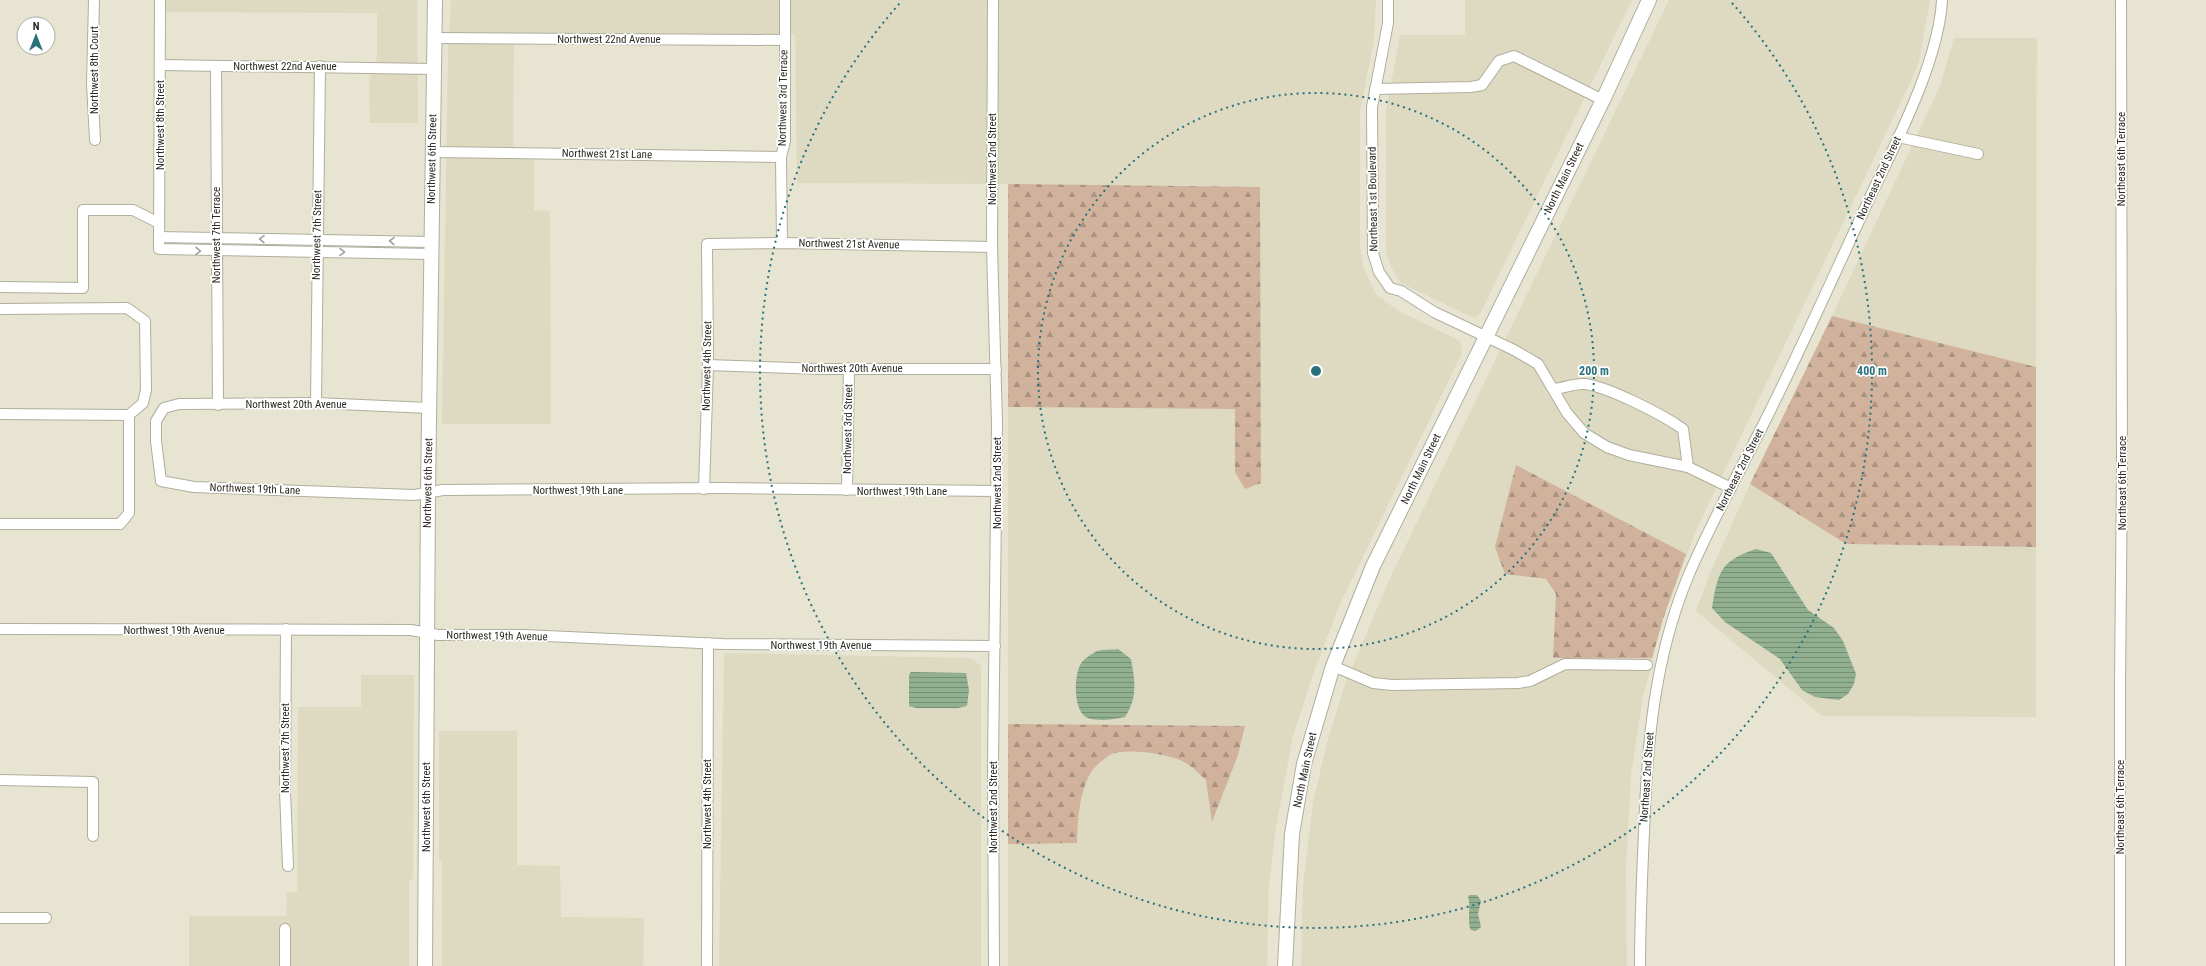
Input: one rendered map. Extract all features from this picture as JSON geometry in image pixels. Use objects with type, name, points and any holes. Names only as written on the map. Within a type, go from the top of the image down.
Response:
[{"type":"main road","name":"Northwest 6th Street","points":[[426,966],[428,492],[435,0]]},
{"type":"main road","name":"North Main Street","points":[[1285,966],[1292,834],[1304,764],[1333,666],[1373,566],[1603,100],[1649,0]]},
{"type":"street","name":"Northwest 8th Court","points":[[94,0],[92,84],[95,140]]},
{"type":"street","name":"Northwest 8th Street","points":[[160,0],[159,249],[215,251]]},
{"type":"street","name":"Northwest 3rd Terrace","points":[[782,243],[781,157],[785,141],[784,0]]},
{"type":"street","name":"Northwest 2nd Street","points":[[993,0],[992,247],[996,369],[997,491],[994,966]]},
{"type":"street","name":"Northeast 1st Boulevard","points":[[1388,0],[1388,23],[1372,107],[1373,253],[1375,263],[1390,288],[1401,291],[1434,312],[1538,364],[1567,413],[1584,433],[1630,455],[1688,467],[1730,488]]},
{"type":"street","name":"Northeast 2nd Street","points":[[1640,966],[1647,762],[1657,679],[1668,634],[1686,582],[1730,488],[1794,360],[1898,137],[1934,42],[1941,13],[1942,0]]},
{"type":"street","name":"Northeast 6th Terrace","points":[[2120,0],[2122,471],[2120,966]]},
{"type":"street","name":"Northwest 22nd Avenue","points":[[434,38],[784,40]]},
{"type":"street","points":[[1375,89],[1471,87],[1482,85],[1499,61],[1514,56],[1603,100]]},
{"type":"street","name":"Northwest 22nd Avenue","points":[[160,65],[320,66],[434,69]]},
{"type":"street","name":"Northwest 7th Terrace","points":[[216,66],[215,251],[218,405]]},
{"type":"street","name":"Northwest 7th Street","points":[[316,403],[320,66]]},
{"type":"street","points":[[1898,137],[1978,154]]},
{"type":"street","name":"Northwest 21st Lane","points":[[433,152],[781,157]]},
{"type":"street","points":[[0,287],[83,288],[83,210],[133,210],[159,223]]},
{"type":"street","points":[[159,237],[317,240],[431,248]]},
{"type":"street","name":"Northwest 21st Avenue","points":[[707,244],[782,243],[992,247]]},
{"type":"street","name":"Northwest 4th Street","points":[[704,489],[708,365],[707,244]]},
{"type":"street","points":[[215,251],[317,251],[431,248]]},
{"type":"street","points":[[0,309],[127,308],[145,321],[146,390],[143,403],[129,415],[0,414]]},
{"type":"street","name":"Northwest 20th Avenue","points":[[708,365],[996,369]]},
{"type":"street","name":"Northwest 3rd Street","points":[[847,490],[849,368]]},
{"type":"street","points":[[1554,389],[1583,384],[1601,388],[1667,418],[1683,429],[1688,467]]},
{"type":"street","name":"Northwest 20th Avenue","points":[[161,481],[156,441],[156,421],[164,408],[179,404],[218,405],[316,403],[429,408]]},
{"type":"street","points":[[0,524],[120,524],[129,513],[129,415]]},
{"type":"street","name":"Northwest 19th Lane","points":[[161,481],[194,487],[212,488],[414,495],[443,490],[704,489],[997,491]]},
{"type":"street","name":"Northwest 19th Avenue","points":[[0,629],[411,630],[427,634],[708,643],[995,646]]},
{"type":"street","name":"Northwest 7th Street","points":[[286,630],[285,791],[288,866]]},
{"type":"street","name":"Northwest 4th Street","points":[[707,966],[708,643]]},
{"type":"street","points":[[1333,666],[1374,682],[1392,685],[1530,681],[1553,668],[1565,664],[1647,665]]},
{"type":"street","points":[[0,780],[93,782],[93,836]]},
{"type":"street","points":[[0,918],[46,918]]},
{"type":"street","points":[[285,929],[285,966]]},
{"type":"shaded area","points":[[166,0],[417,0],[418,123],[370,123],[369,79],[377,57],[377,13],[165,12]]},
{"type":"shaded area","points":[[451,0],[1376,0],[1374,40],[1360,111],[1360,247],[1363,267],[1376,294],[1397,310],[1460,341],[1462,353],[1340,604],[1314,672],[1293,736],[1276,827],[1269,885],[1267,966],[1008,966],[1008,184],[797,183],[795,35],[514,33],[513,147],[534,160],[534,210],[550,211],[551,424],[442,424],[448,52]]},
{"type":"shaded area","points":[[1465,0],[1632,0],[1481,312],[1476,317],[1471,317],[1401,283],[1392,269],[1387,256],[1386,244],[1386,111],[1400,35],[1465,35]]},
{"type":"shaded area","points":[[1669,0],[1930,0],[1919,62],[1910,83],[1698,526],[1663,619],[1643,697],[1631,774],[1626,869],[1627,966],[1301,966],[1303,885],[1313,803],[1326,746],[1345,684],[1391,576]]},
{"type":"shaded area","points":[[1954,38],[2037,38],[2036,367],[1832,316],[1940,86]]},
{"type":"shaded area","points":[[1750,484],[1846,544],[2036,547],[2036,717],[1822,716],[1696,611],[1709,575]]},
{"type":"shaded area","points":[[1756,549],[1771,553],[1808,610],[1834,628],[1843,641],[1856,674],[1854,684],[1848,694],[1839,700],[1815,697],[1802,690],[1780,659],[1725,622],[1712,608],[1716,585],[1728,563],[1735,558]]},
{"type":"shaded area","points":[[1118,649],[1131,659],[1134,675],[1134,696],[1129,710],[1125,717],[1102,720],[1088,718],[1083,715],[1079,709],[1077,701],[1076,683],[1079,667],[1085,659],[1097,651]]},
{"type":"shaded area","points":[[724,653],[971,658],[981,666],[981,966],[719,966]]},
{"type":"shaded area","points":[[911,672],[966,673],[969,690],[967,706],[958,708],[916,708],[909,706],[909,675]]},
{"type":"shaded area","points":[[361,675],[414,675],[413,879],[409,880],[409,966],[189,966],[189,916],[286,916],[287,892],[297,892],[298,707],[361,707]]},
{"type":"shaded area","points":[[439,731],[517,731],[517,865],[560,866],[561,917],[644,918],[643,966],[442,966],[442,860],[439,860]]},
{"type":"shaded area","points":[[1477,895],[1481,901],[1478,914],[1481,927],[1476,931],[1471,930],[1470,927],[1468,896]]},
{"type":"green space","points":[[1008,184],[1260,187],[1261,483],[1245,489],[1235,472],[1235,409],[1008,407]]},
{"type":"green space","points":[[1832,316],[2036,367],[2036,547],[1846,544],[1750,484]]},
{"type":"green space","points":[[1516,465],[1686,554],[1663,619],[1652,658],[1553,658],[1556,594],[1546,579],[1505,574],[1495,547]]},
{"type":"green space","points":[[1008,724],[1245,726],[1238,755],[1212,822],[1206,780],[1190,766],[1177,759],[1159,754],[1119,752],[1110,755],[1101,762],[1091,772],[1087,780],[1080,806],[1077,843],[1008,844]]}]
